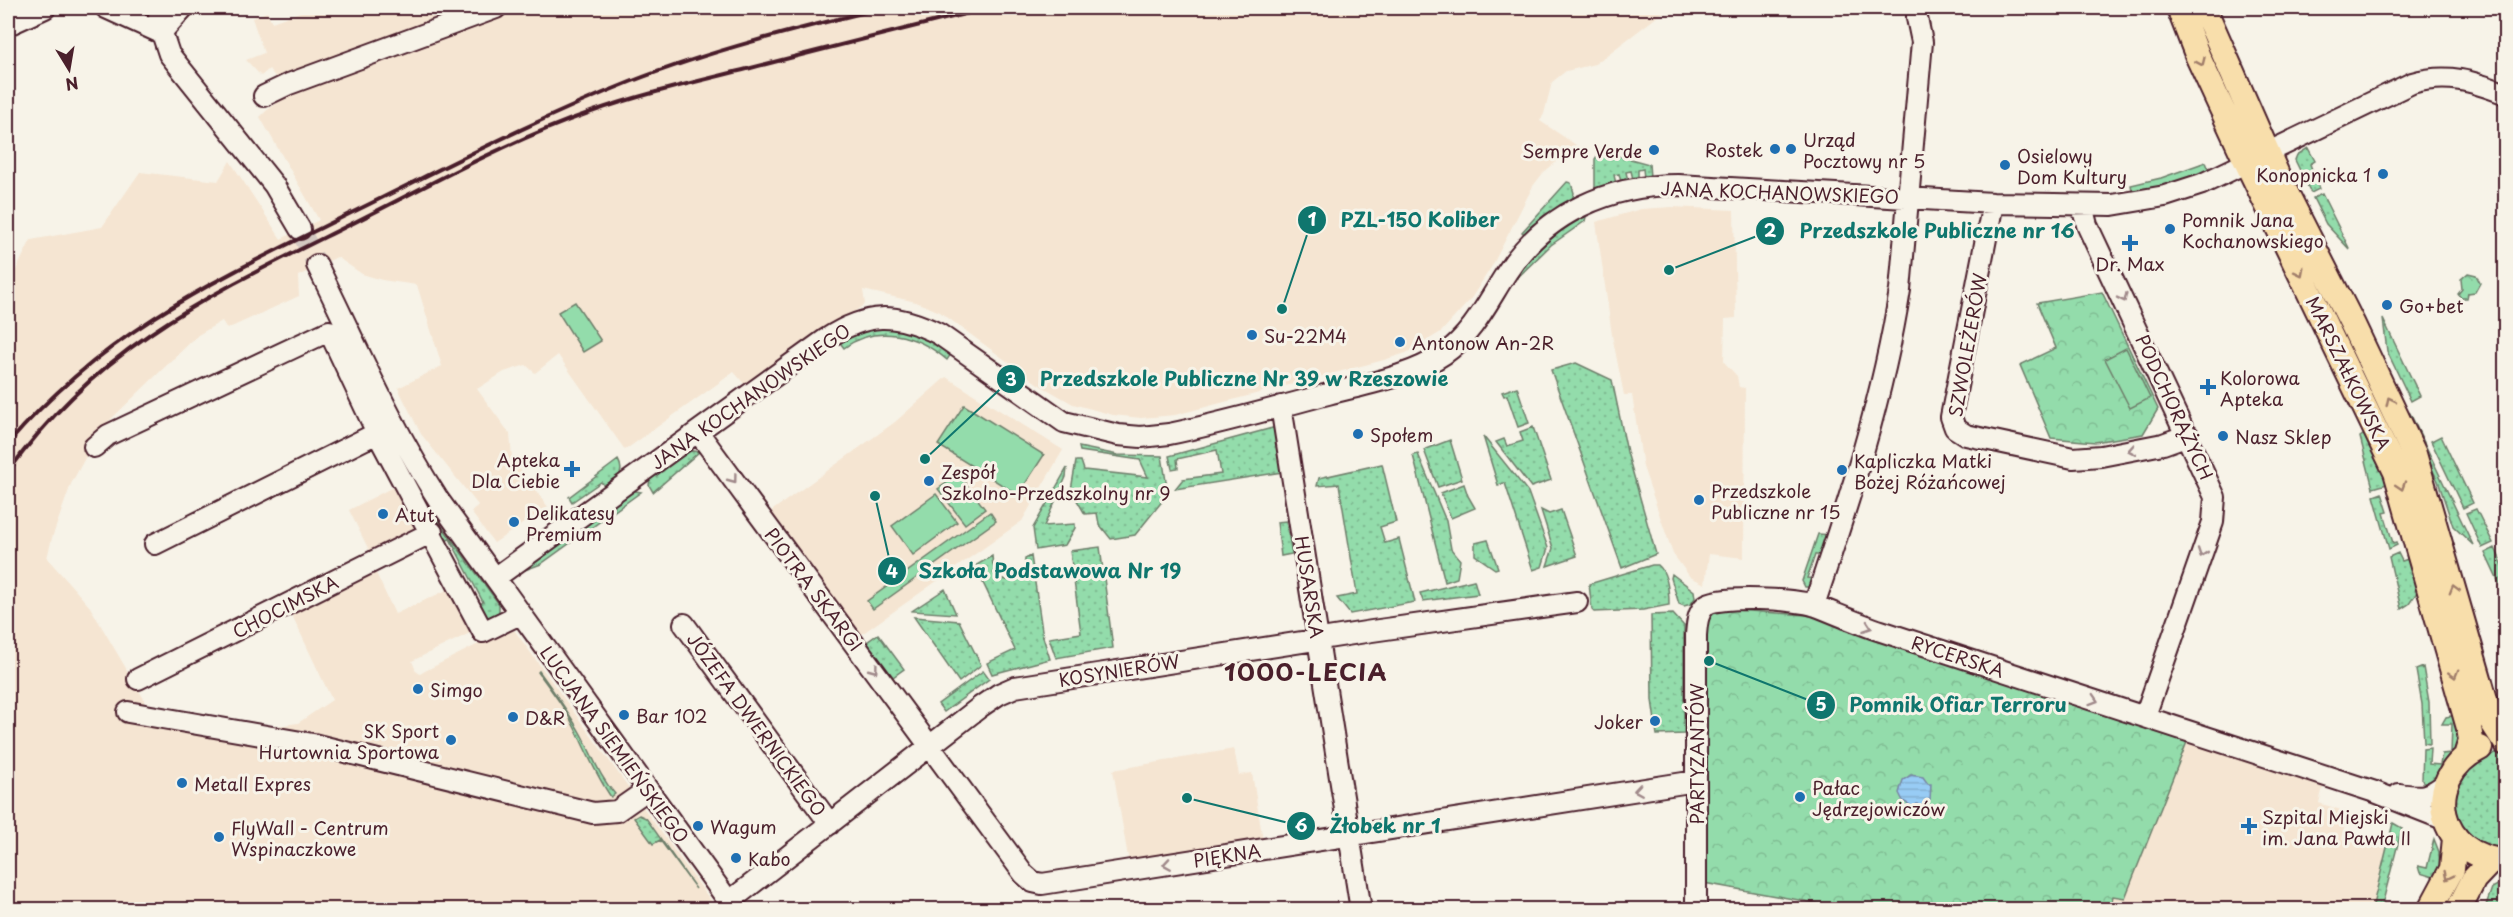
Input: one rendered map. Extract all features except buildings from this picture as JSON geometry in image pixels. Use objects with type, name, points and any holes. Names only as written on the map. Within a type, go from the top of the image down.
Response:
[{"type":"main road","name":"MARSZAŁKOWSKA","points":[[2180,8],[2198,57],[2396,472],[2469,728],[2471,740],[2466,756]]},
{"type":"main road","name":"MARSZAŁKOWSKA","points":[[2204,8],[2304,231],[2352,323],[2415,454],[2491,720],[2505,743]]},
{"type":"main road","points":[[2430,909],[2452,869],[2450,829],[2443,802],[2446,783],[2454,768],[2466,756],[2479,748],[2505,743]]},
{"type":"main road","points":[[2450,829],[2472,852],[2499,861]]},
{"type":"main road","points":[[2458,909],[2474,879],[2499,861]]},
{"type":"street","points":[[8,26],[45,8]]},
{"type":"street","points":[[106,8],[161,33]]},
{"type":"street","points":[[165,8],[159,16],[161,33],[169,54],[274,185],[300,229]]},
{"type":"street","points":[[161,33],[183,8]]},
{"type":"street","points":[[264,96],[289,84],[496,8]]},
{"type":"street","points":[[1814,605],[1861,466],[1878,405],[1900,290],[1922,42],[1917,8]]},
{"type":"street","name":"JANA KOCHANOWSKIEGO","points":[[495,578],[845,327],[868,318],[908,321],[939,334],[1038,406],[1064,422],[1092,431],[1141,437],[1169,435],[1394,376],[1423,366],[1444,354],[1469,330],[1508,270],[1532,240],[1553,221],[1578,207],[1612,193],[1661,185],[1678,185],[1993,202],[2112,205],[2165,196],[2202,184],[2420,80],[2460,78],[2505,94]]},
{"type":"street","name":"SZWOLEŻERÓW","points":[[1993,202],[1951,417],[1955,428],[1966,435],[2073,458],[2101,456],[2163,444],[2188,435]]},
{"type":"street","name":"PODCHORĄŻYCH","points":[[2082,206],[2087,225],[2188,435],[2215,497],[2216,510],[2145,716]]},
{"type":"street","name":"LUCJANA SIEMIEŃSKIEGO","points":[[317,265],[417,466],[520,614],[732,905]]},
{"type":"street","points":[[94,447],[108,435],[329,331],[377,433],[432,532],[483,632],[520,614]]},
{"type":"street","name":"HUSARSKA","points":[[1281,406],[1360,909]]},
{"type":"street","name":"PIOTRA SKARGI","points":[[698,432],[1024,874],[1033,882],[1042,884]]},
{"type":"street","points":[[155,544],[377,433]]},
{"type":"street","name":"CHOCIMSKA","points":[[138,680],[432,532]]},
{"type":"street","name":"RYCERSKA","points":[[1709,603],[1727,599],[1814,605],[1881,631],[2375,792],[2450,829]]},
{"type":"street","name":"KOSYNIERÓW","points":[[732,905],[830,824],[980,707],[999,694],[1015,687],[1318,639],[1577,602]]},
{"type":"street","name":"PARTYZANTÓW","points":[[1696,909],[1696,635],[1700,612],[1709,603]]},
{"type":"street","name":"JÓZEFA DWERNICKIEGO","points":[[684,624],[830,824]]},
{"type":"street","points":[[128,712],[313,744],[593,813],[617,811],[648,790]]},
{"type":"street","name":"PIĘKNA","points":[[1042,884],[1696,781]]},
{"type":"street","name":"RYCERSKA","points":[[2375,792],[2421,797],[2434,793],[2446,783]]},
{"type":"shaded area","points":[[311,8],[469,8],[277,79],[269,69],[261,76],[246,60],[264,53],[252,18],[267,12],[272,22]]},
{"type":"shaded area","points":[[528,8],[1679,8],[1671,14],[1666,10],[1595,64],[1566,71],[1552,82],[1540,121],[1576,145],[1543,173],[1533,186],[1492,266],[1470,300],[1441,332],[1406,353],[1384,360],[1175,415],[1141,418],[1113,415],[1073,404],[1038,384],[940,312],[916,302],[863,290],[865,304],[747,387],[734,372],[625,450],[558,355],[535,373],[526,365],[504,372],[477,389],[510,434],[512,458],[548,507],[494,543],[471,512],[478,505],[421,434],[398,388],[442,366],[417,285],[382,280],[362,274],[337,257],[298,276],[299,296],[227,329],[222,321],[198,335],[109,421],[91,447],[71,484],[47,558],[90,607],[144,699],[144,705],[277,726],[298,723],[332,700],[291,613],[376,573],[395,614],[449,589],[470,633],[412,661],[416,671],[420,674],[512,627],[717,909],[8,910],[8,286],[31,240],[102,227],[140,172],[218,181],[230,161],[281,239],[319,220],[260,117],[266,111],[283,99],[310,87]]},
{"type":"shaded area","points":[[1672,207],[1734,210],[1736,318],[1725,319],[1724,362],[1737,376],[1739,387],[1745,388],[1744,558],[1709,554],[1705,584],[1690,577],[1673,554],[1643,467],[1632,395],[1624,395],[1612,335],[1596,222],[1641,209]]},
{"type":"shaded area","name":"Zespół Szkolno-Przedszkolny nr 9","points":[[946,377],[1063,450],[1022,521],[859,636],[770,512],[895,422]]},
{"type":"shaded area","points":[[397,485],[418,530],[372,556],[349,510]]},
{"type":"shaded area","name":"Szpital Miejski im. Jana Pawła II","points":[[2187,742],[2323,787],[2319,803],[2347,812],[2342,840],[2388,848],[2372,909],[2110,910],[2113,896],[2125,898]]},
{"type":"shaded area","points":[[1234,749],[1239,775],[1252,773],[1263,841],[1129,863],[1113,770]]},
{"type":"green space","points":[[2308,148],[2315,161],[2310,164],[2319,189],[2311,193],[2295,160],[2297,155]]},
{"type":"green space","points":[[1601,151],[1649,164],[1650,177],[1644,178],[1643,169],[1638,170],[1638,179],[1633,179],[1631,171],[1626,172],[1628,181],[1621,182],[1619,174],[1614,175],[1616,184],[1595,190],[1595,159]]},
{"type":"green space","points":[[2206,162],[2210,173],[2195,179],[2133,194],[2131,185],[2161,178]]},
{"type":"green space","points":[[1567,182],[1571,183],[1574,193],[1571,203],[1527,237],[1522,232]]},
{"type":"green space","points":[[2322,194],[2350,250],[2326,224],[2313,198]]},
{"type":"green space","points":[[1587,213],[1585,221],[1551,245],[1517,278],[1514,274],[1543,240]]},
{"type":"green space","points":[[2468,273],[2476,275],[2480,283],[2475,292],[2468,293],[2467,298],[2461,298],[2458,294],[2462,289],[2461,279]]},
{"type":"green space","points":[[2102,292],[2158,409],[2143,434],[2095,442],[2051,438],[2020,365],[2056,348],[2037,303]]},
{"type":"green space","points":[[575,302],[601,341],[583,352],[558,312]]},
{"type":"green space","points":[[2383,319],[2420,396],[2411,401],[2387,351]]},
{"type":"green space","points":[[882,324],[926,335],[951,354],[947,360],[923,344],[897,335],[870,336],[857,340],[844,348],[838,340]]},
{"type":"green space","points":[[2126,348],[2150,398],[2130,408],[2105,359]]},
{"type":"green space","points":[[1576,363],[1612,380],[1627,452],[1656,554],[1622,568],[1551,370]]},
{"type":"green space","points":[[1517,387],[1529,423],[1518,427],[1507,395],[1504,396],[1502,392]]},
{"type":"green space","points":[[964,405],[1044,455],[1018,495],[938,445]]},
{"type":"green space","points":[[2408,412],[2473,545],[2453,526],[2438,481],[2405,413]]},
{"type":"green space","points":[[1276,427],[1282,472],[1175,489],[1183,479],[1221,474],[1217,450],[1177,459],[1178,468],[1172,469],[1169,456]]},
{"type":"green space","points":[[1533,427],[1551,480],[1531,487],[1496,442],[1504,439],[1507,446],[1523,441],[1520,432]]},
{"type":"green space","points":[[2370,430],[2387,484],[2373,488],[2360,437]]},
{"type":"green space","points":[[1483,436],[1528,492],[1548,548],[1542,567],[1533,570],[1505,483],[1498,485]]},
{"type":"green space","points":[[2441,436],[2473,503],[2463,508],[2431,441]]},
{"type":"green space","points":[[1450,440],[1462,479],[1438,487],[1424,450]]},
{"type":"green space","points":[[1079,447],[1118,455],[1162,456],[1168,494],[1135,535],[1111,539],[1099,524],[1097,513],[1085,514],[1071,490],[1076,461],[1081,461],[1084,470],[1148,477],[1140,460],[1080,451]]},
{"type":"green space","points":[[685,452],[699,452],[653,492],[649,485],[650,478]]},
{"type":"green space","points":[[1418,454],[1446,521],[1451,549],[1460,560],[1457,578],[1445,582],[1413,455]]},
{"type":"green space","points":[[618,460],[621,469],[617,480],[607,489],[601,482],[572,502],[569,497]]},
{"type":"green space","points":[[1382,464],[1396,522],[1380,527],[1385,543],[1399,539],[1415,602],[1350,614],[1337,598],[1357,594],[1339,484],[1317,486],[1319,478]]},
{"type":"green space","points":[[1067,468],[1066,477],[1044,526],[1075,524],[1075,528],[1065,545],[1036,550],[1033,528]]},
{"type":"green space","points":[[959,474],[985,509],[965,524],[938,489]]},
{"type":"green space","points":[[1464,484],[1475,508],[1451,518],[1441,493]]},
{"type":"green space","points":[[630,490],[641,492],[541,564],[522,569]]},
{"type":"green space","points":[[2382,493],[2388,512],[2384,513],[2393,543],[2396,542],[2397,545],[2389,549],[2374,496]]},
{"type":"green space","points":[[936,494],[957,522],[913,555],[892,526]]},
{"type":"green space","points":[[2476,509],[2493,543],[2482,548],[2466,513]]},
{"type":"green space","points":[[1541,510],[1549,514],[1561,510],[1577,556],[1547,566],[1553,548]]},
{"type":"green space","points":[[990,512],[996,521],[873,609],[867,601]]},
{"type":"green space","points":[[433,514],[499,604],[499,614],[487,620],[477,606],[483,602],[450,539],[444,541],[429,517]]},
{"type":"green space","points":[[1286,521],[1292,554],[1281,556],[1277,522]]},
{"type":"green space","points":[[1818,534],[1832,535],[1825,555],[1815,555],[1807,578],[1816,579],[1811,587],[1805,587],[1802,581]]},
{"type":"green space","points":[[1488,540],[1498,568],[1495,569],[1475,555],[1475,543]]},
{"type":"green space","points":[[1100,547],[1113,648],[1056,658],[1049,638],[1081,633],[1070,551]]},
{"type":"green space","points":[[2495,548],[2505,570],[2505,596],[2485,553]]},
{"type":"green space","points":[[2398,553],[2402,561],[2408,559],[2420,588],[2409,604],[2401,609],[2389,557]]},
{"type":"green space","points":[[992,556],[995,570],[1001,578],[1006,580],[1024,572],[1025,559],[1031,556],[1043,637],[1050,659],[992,674],[987,663],[1015,650],[975,566]]},
{"type":"green space","points":[[1658,565],[1664,573],[1669,605],[1643,610],[1594,612],[1592,610],[1589,584]]},
{"type":"green space","points":[[1672,574],[1694,591],[1695,598],[1691,604],[1684,606],[1679,604],[1671,578]]},
{"type":"green space","points":[[1474,580],[1478,594],[1423,601],[1420,593]]},
{"type":"green space","points":[[945,589],[956,614],[912,611]]},
{"type":"green space","points":[[1722,609],[1806,615],[1826,619],[1952,665],[2187,742],[2125,898],[2113,896],[2110,910],[1854,910],[1704,883],[1704,631],[1710,617]]},
{"type":"green space","points":[[1673,614],[1684,626],[1684,734],[1657,735],[1652,700],[1651,615]]},
{"type":"green space","points":[[914,617],[959,621],[981,665],[959,682]]},
{"type":"green space","points":[[878,634],[904,669],[893,677],[867,642]]},
{"type":"green space","points":[[2423,667],[2429,702],[2430,744],[2424,743],[2422,704],[2416,670]]},
{"type":"green space","points":[[539,671],[581,734],[600,772],[615,794],[611,797],[568,715]]},
{"type":"green space","points":[[983,671],[989,679],[944,712],[938,704]]},
{"type":"green space","points":[[2446,717],[2455,717],[2460,728],[2458,746],[2443,771],[2426,789],[2422,780],[2423,749],[2430,748],[2429,764],[2440,765],[2442,754],[2451,753],[2452,724],[2442,724]]},
{"type":"green space","points":[[2496,753],[2505,754],[2505,850],[2502,851],[2478,844],[2470,839],[2461,824],[2454,801],[2459,780],[2466,771],[2474,763]]},
{"type":"green space","points":[[639,815],[646,818],[696,889],[660,840],[653,844],[634,818]]},
{"type":"green space","points":[[2393,823],[2402,828],[2381,909],[2372,909]]},
{"type":"green space","points":[[2434,839],[2439,852],[2440,873],[2433,877],[2420,873],[2418,866],[2427,868]]},
{"type":"green space","points":[[2505,881],[2505,909],[2485,908],[2492,888]]},
{"type":"water","points":[[1911,775],[1923,777],[1928,784],[1931,784],[1930,799],[1920,807],[1917,804],[1913,807],[1903,801],[1899,793],[1903,780]]},
{"type":"tunnel","points":[[300,229],[317,265]]},
{"type":"railway","points":[[8,444],[45,404],[84,369],[125,338],[166,310],[302,237],[524,128],[630,82],[723,50],[882,8]]},
{"type":"railway","points":[[8,472],[41,430],[76,394],[112,362],[151,334],[191,308],[278,260],[490,154],[557,125],[630,100],[989,8]]},
{"type":"place","name":"Rostek","points":[[1775,149]]},
{"type":"place","name":"Urząd Pocztowy nr 5","points":[[1791,149]]},
{"type":"place","name":"Sempre Verde","points":[[1654,150]]},
{"type":"place","name":"Osielowy Dom Kultury","points":[[2005,165]]},
{"type":"place","name":"Konopnicka 1","points":[[2383,174]]},
{"type":"place","name":"Pomnik Jana Kochanowskiego","points":[[2170,229]]},
{"type":"place","name":"Dr. Max","points":[[2130,243]]},
{"type":"place","name":"Przedszkole Publiczne nr 16","points":[[1669,270]]},
{"type":"place","name":"Go+bet","points":[[2387,305]]},
{"type":"place","name":"PZL-150 Koliber","points":[[1282,309]]},
{"type":"place","name":"Su-22M4","points":[[1252,335]]},
{"type":"place","name":"Antonow An-2R","points":[[1400,342]]},
{"type":"place","name":"Kolorowa Apteka","points":[[2208,387]]},
{"type":"place","name":"Społem","points":[[1358,434]]},
{"type":"place","name":"Nasz Sklep","points":[[2223,436]]},
{"type":"place","name":"Przedszkole Publiczne Nr 39 w Rzeszowie","points":[[925,459]]},
{"type":"place","name":"Apteka Dla Ciebie","points":[[572,469]]},
{"type":"place","name":"Kapliczka Matki Bożej Różańcowej","points":[[1842,470]]},
{"type":"place","name":"Zespół Szkolno-Przedszkolny nr 9","points":[[929,481]]},
{"type":"place","name":"Szkoła Podstawowa Nr 19","points":[[875,496]]},
{"type":"place","name":"Przedszkole Publiczne nr 15","points":[[1699,500]]},
{"type":"place","name":"Atut","points":[[383,514]]},
{"type":"place","name":"Delikatesy Premium","points":[[514,522]]},
{"type":"place","name":"Pomnik Ofiar Terroru","points":[[1709,661]]},
{"type":"place","name":"Simgo","points":[[418,689]]},
{"type":"place","name":"Bar 102","points":[[624,715]]},
{"type":"place","name":"D&R","points":[[513,717]]},
{"type":"place","name":"Joker","points":[[1655,721]]},
{"type":"place","name":"SK Sport Hurtownia Sportowa","points":[[451,740]]},
{"type":"place","name":"Metall Expres","points":[[182,783]]},
{"type":"place","name":"Pałac Jędrzejowiczów","points":[[1800,797]]},
{"type":"place","name":"Żłobek nr 1","points":[[1187,798]]},
{"type":"place","name":"Wagum","points":[[698,826]]},
{"type":"place","name":"Szpital Miejski im. Jana Pawła II","points":[[2249,826]]},
{"type":"place","name":"FlyWall - Centrum Wspinaczkowe","points":[[219,837]]},
{"type":"place","name":"Kabo","points":[[736,858]]},
{"type":"district","name":"1000-LECIA","points":[[1306,671]]}]
